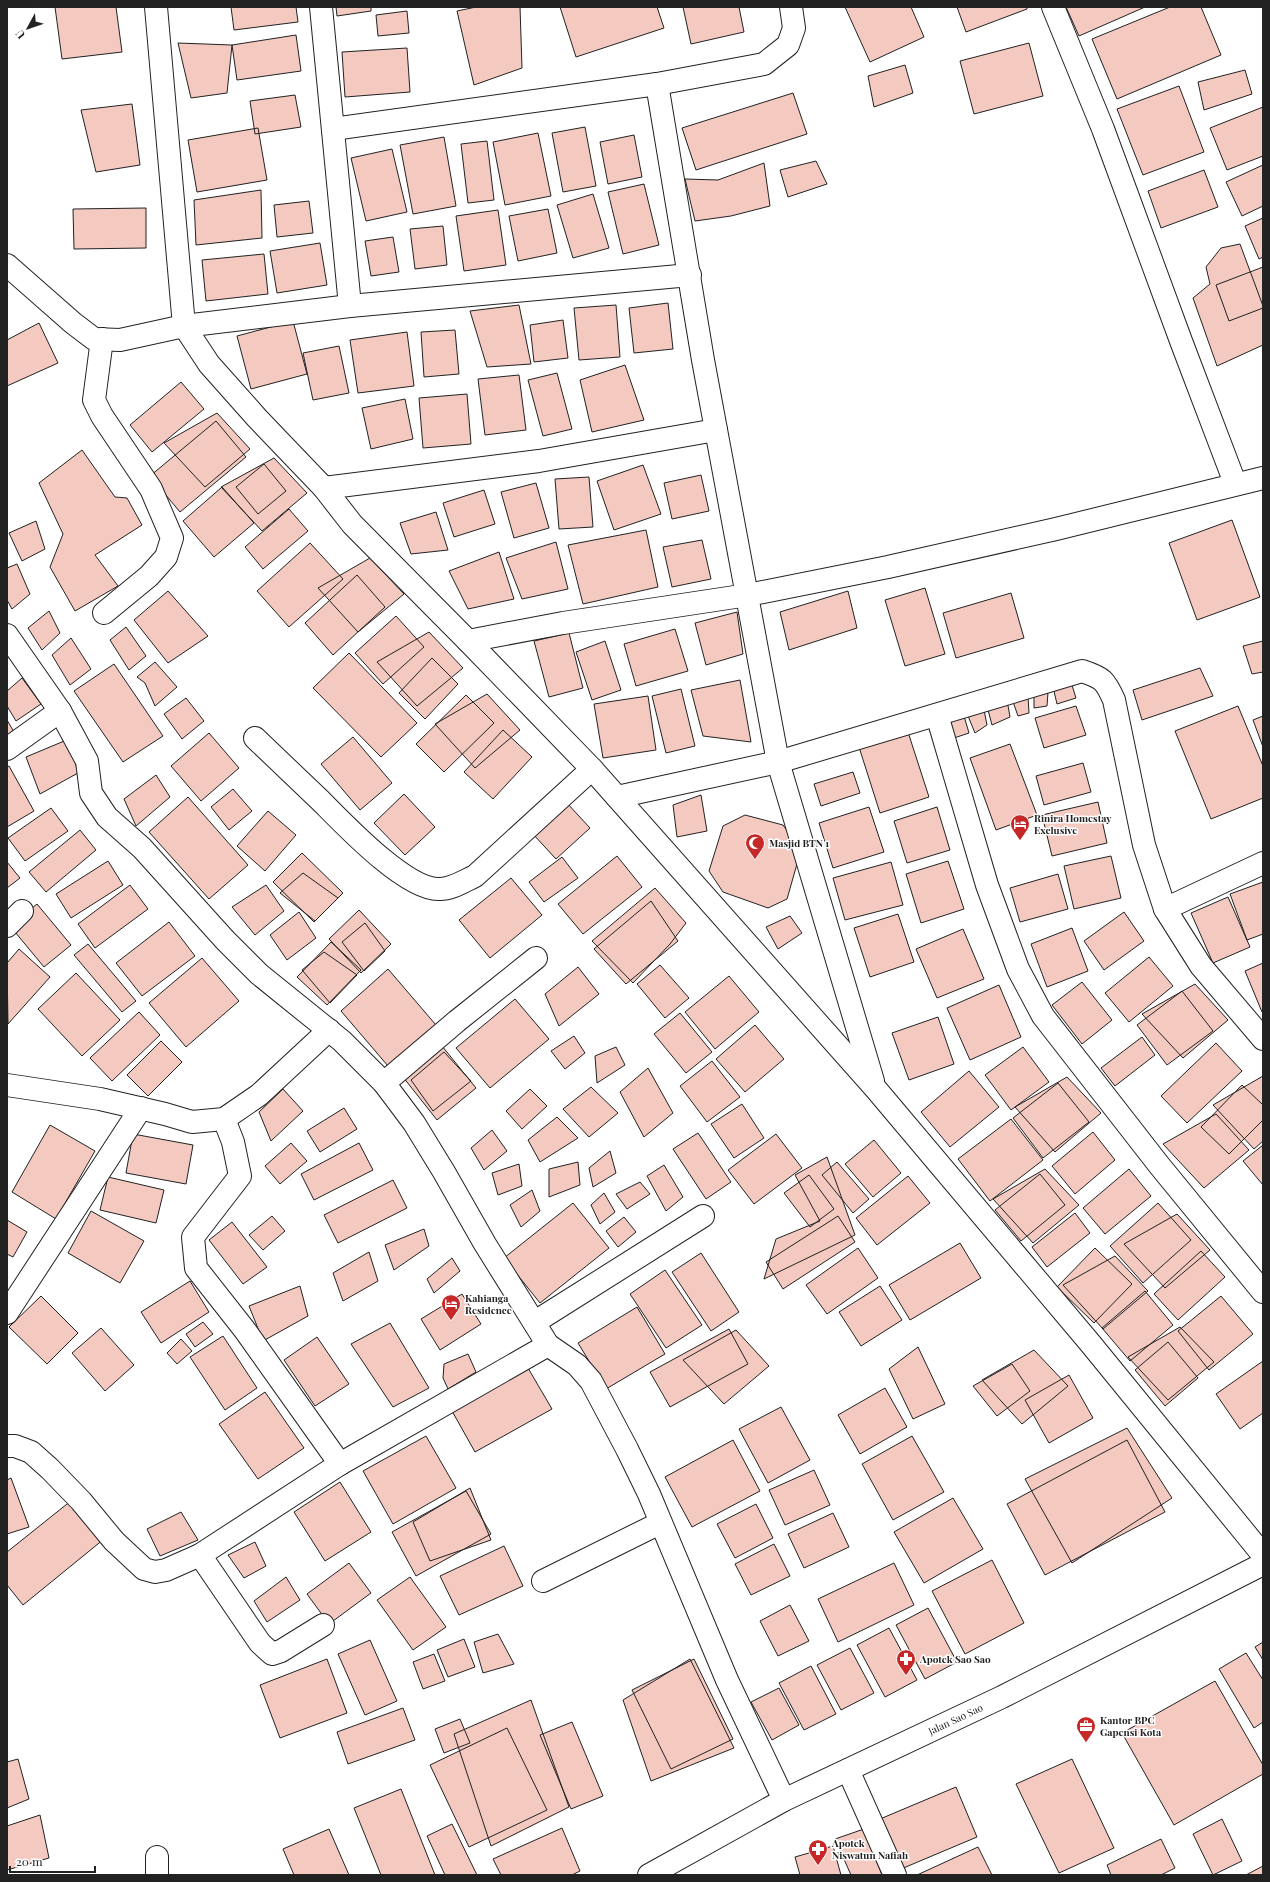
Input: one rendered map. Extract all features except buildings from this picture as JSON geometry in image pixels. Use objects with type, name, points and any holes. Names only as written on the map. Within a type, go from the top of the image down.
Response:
[{"type":"street","points":[[156,7],[184,326],[209,364],[256,418],[324,488],[352,524],[592,769],[875,1088],[1095,1349],[1263,1556]]},
{"type":"street","points":[[321,7],[350,306]]},
{"type":"street","points":[[333,129],[657,84],[764,64],[788,45],[794,28],[791,7]]},
{"type":"street","points":[[1053,7],[1103,129],[1235,483]]},
{"type":"street","points":[[657,84],[716,430],[778,762],[875,1088]]},
{"type":"street","points":[[7,265],[73,323],[94,339],[120,340],[184,326],[350,306],[690,275]]},
{"type":"street","points":[[102,339],[94,400],[102,416],[151,489],[172,538],[166,557],[149,576],[104,613]]},
{"type":"street","points":[[324,488],[539,461],[716,430]]},
{"type":"street","points":[[468,641],[563,623],[748,595],[896,566],[1056,529],[1235,483],[1263,478]]},
{"type":"street","points":[[7,635],[60,711],[87,760],[91,793],[107,818],[142,848],[225,940],[259,974],[329,1030],[384,1083],[414,1123],[485,1244],[548,1344],[577,1365],[591,1381],[628,1449],[649,1494],[727,1680],[784,1800]]},
{"type":"street","points":[[617,797],[778,762],[1082,671],[1096,676],[1106,683],[1114,700],[1144,845],[1165,909],[1201,966],[1261,1033]]},
{"type":"street","points":[[7,749],[60,711]]},
{"type":"street","points":[[937,715],[987,885],[1018,969],[1043,1016],[1159,1165],[1263,1292]]},
{"type":"street","points":[[255,738],[375,853],[400,872],[415,881],[438,889],[458,885],[475,876],[592,769]]},
{"type":"street","points":[[1165,909],[1263,863]]},
{"type":"street","points":[[384,1083],[457,1021],[536,958]]},
{"type":"street","points":[[7,1085],[100,1099],[142,1108],[192,1122],[224,1119],[259,1095],[329,1030]]},
{"type":"street","points":[[7,1313],[142,1108]]},
{"type":"street","points":[[224,1119],[234,1142],[240,1176],[193,1237],[196,1268],[244,1329],[340,1464]]},
{"type":"street","points":[[535,1322],[703,1216]]},
{"type":"street","points":[[7,1446],[15,1446],[31,1452],[50,1469],[81,1501],[114,1541],[144,1570],[155,1572],[166,1570],[200,1555],[340,1464],[548,1344]]},
{"type":"street","points":[[543,1580],[660,1523]]},
{"type":"street","points":[[200,1555],[260,1643],[272,1654],[281,1651],[323,1625]]},
{"type":"street","name":"Jalan Sao Sao","points":[[649,1875],[784,1800],[1002,1696],[1263,1564]]},
{"type":"street","points":[[848,1770],[895,1875]]},
{"type":"place","name":"Rinira Homestay Exclusive","points":[[1020,841]]},
{"type":"place","name":"Masjid BTN 1","points":[[755,860]]},
{"type":"place","name":"Kahianga Residence","points":[[451,1321]]},
{"type":"place","name":"Apotek Sao Sao","points":[[906,1676]]},
{"type":"place","name":"Kantor BPC Gapensi Kota","points":[[1086,1743]]},
{"type":"place","name":"Apotek Niswatun Nafiah","points":[[818,1866]]}]
